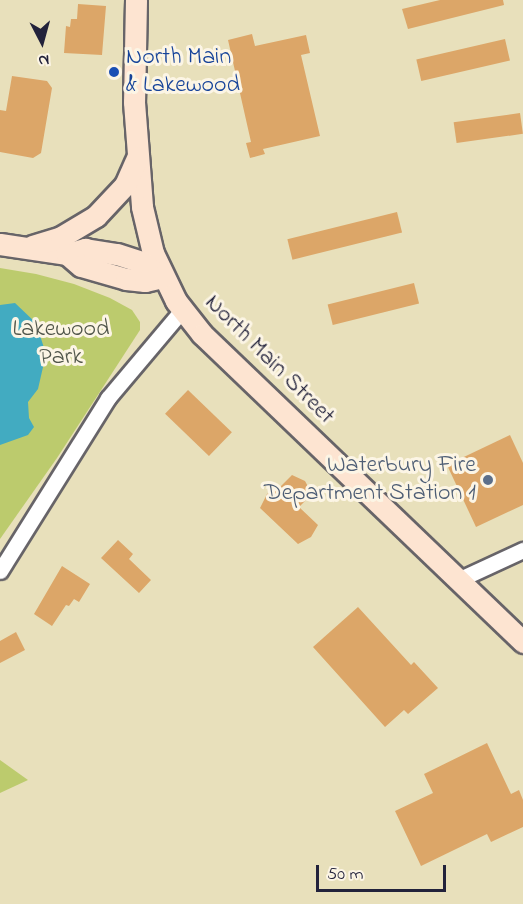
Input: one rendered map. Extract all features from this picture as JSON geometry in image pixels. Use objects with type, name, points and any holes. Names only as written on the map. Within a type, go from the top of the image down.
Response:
[{"type":"main road","name":"North Main Street","points":[[136,0],[133,75],[144,218],[163,277],[182,310],[202,334],[523,642]]},
{"type":"main road","points":[[9,245],[51,241],[92,219],[125,185],[138,155]]},
{"type":"main road","points":[[9,245],[67,254],[85,249],[117,254],[142,262],[163,277]]},
{"type":"street","points":[[0,571],[108,398],[182,310]]},
{"type":"street","points":[[458,580],[523,550]]},
{"type":"green space","name":"Lakewood Park","points":[[0,268],[74,284],[110,298],[132,310],[140,322],[140,330],[57,458],[0,539]]},
{"type":"green space","points":[[0,760],[28,780],[0,793]]},
{"type":"water","points":[[15,303],[36,323],[46,354],[38,389],[28,402],[29,418],[34,427],[28,435],[0,445],[0,305]]},
{"type":"building","points":[[440,0],[503,0],[504,5],[408,29],[402,9]]},
{"type":"building","points":[[78,4],[106,6],[102,55],[64,53],[66,26],[70,27],[71,19],[77,19]]},
{"type":"building","points":[[252,34],[255,46],[306,35],[310,53],[301,55],[320,136],[263,149],[265,154],[250,158],[246,143],[251,142],[228,40]]},
{"type":"building","points":[[505,39],[510,60],[421,81],[416,59]]},
{"type":"building","points":[[12,76],[47,81],[52,88],[41,153],[33,158],[0,152],[0,110],[6,111]]},
{"type":"building","points":[[520,113],[523,134],[457,143],[454,122]]},
{"type":"building","points":[[397,212],[402,232],[292,260],[287,239]]},
{"type":"building","points":[[414,283],[419,303],[333,325],[328,305]]},
{"type":"building","points":[[188,390],[232,432],[209,456],[165,414]]},
{"type":"building","name":"Waterbury Fire Department Station 1","points":[[510,435],[523,463],[523,505],[476,527],[447,465]]},
{"type":"building","points":[[292,475],[305,481],[312,494],[299,507],[318,525],[311,537],[298,544],[260,508],[267,494],[280,487]]},
{"type":"building","points":[[118,540],[133,554],[129,559],[151,580],[139,593],[101,558]]},
{"type":"building","points":[[62,566],[90,584],[79,602],[74,599],[69,606],[66,605],[52,626],[34,614]]},
{"type":"building","points":[[358,607],[411,665],[414,662],[438,688],[408,714],[404,710],[385,727],[313,647]]},
{"type":"building","points":[[16,632],[25,650],[0,663],[0,641]]},
{"type":"building","points":[[487,743],[511,794],[519,790],[523,800],[523,827],[491,842],[487,834],[421,866],[395,811],[433,793],[424,774]]},
{"type":"place","name":"North Main & Lakewood","points":[[114,72]]},
{"type":"place","name":"Waterbury Fire Department Station 1","points":[[488,480]]}]
